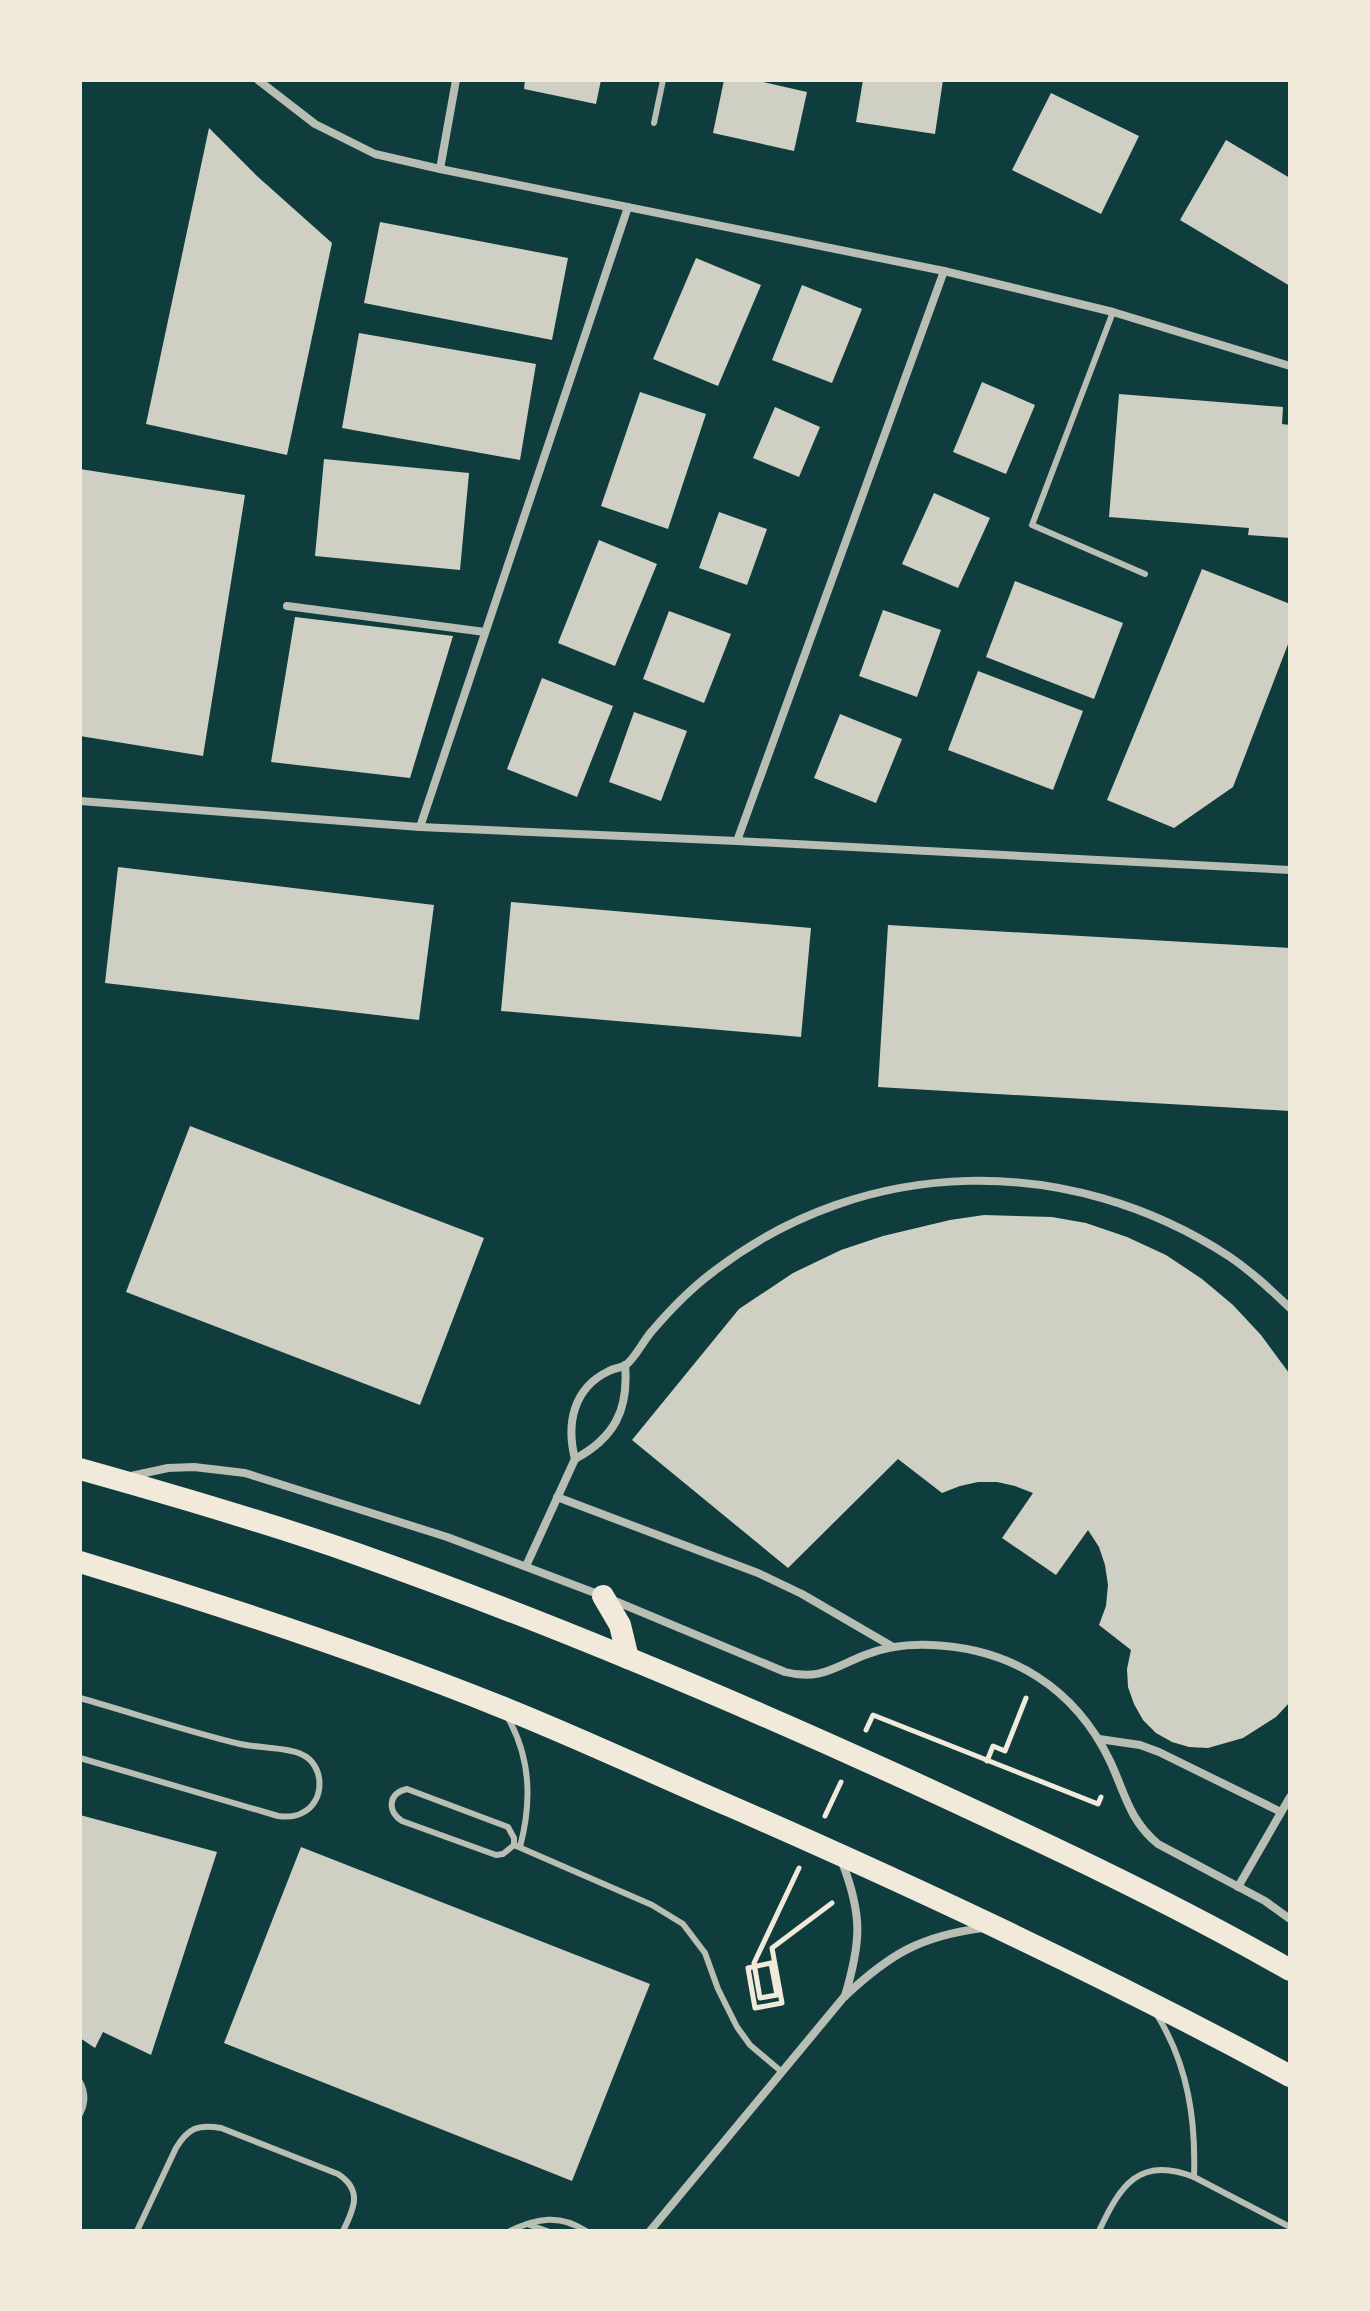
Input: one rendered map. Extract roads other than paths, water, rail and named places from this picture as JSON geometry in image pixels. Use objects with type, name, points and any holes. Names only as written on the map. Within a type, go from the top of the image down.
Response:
[{"type":"highway","points":[[80,1469],[210,1506],[357,1554],[628,1658],[794,1728],[1044,1842],[1290,1970]]},
{"type":"highway","points":[[80,1562],[371,1657],[501,1706],[838,1853],[1149,2002],[1290,2076]]},
{"type":"highway","points":[[603,1596],[620,1625],[628,1658]]},
{"type":"street","points":[[258,80],[315,124],[375,154],[944,271],[1113,312],[1290,366]]},
{"type":"street","points":[[440,169],[456,80]]},
{"type":"street","points":[[420,827],[628,207]]},
{"type":"street","points":[[737,841],[944,271]]},
{"type":"street","points":[[287,606],[485,632]]},
{"type":"street","points":[[80,801],[420,827],[1290,870]]},
{"type":"street","points":[[575,1459],[570,1442],[570,1424],[583,1393],[609,1370],[625,1365],[677,1303],[712,1272],[792,1223],[835,1205],[879,1192],[925,1183],[972,1180],[1065,1188],[1110,1200],[1154,1216],[1219,1251],[1263,1283],[1290,1308]]},
{"type":"street","points":[[526,1566],[575,1459],[591,1450],[616,1421],[625,1394],[625,1365]]},
{"type":"street","points":[[119,1480],[168,1468],[207,1467],[245,1473],[388,1517],[526,1566],[800,1676],[831,1672],[868,1654],[893,1647],[923,1644],[982,1651],[1010,1661],[1061,1694],[1082,1714],[1099,1739],[1136,1822],[1158,1844],[1273,1906],[1290,1919]]},
{"type":"street","points":[[557,1497],[758,1573],[802,1594],[893,1647]]},
{"type":"street","points":[[1099,1739],[1140,1745],[1159,1752],[1281,1812]]},
{"type":"street","points":[[1238,1887],[1290,1797]]},
{"type":"street","points":[[838,1853],[852,1888],[859,1922],[854,1964],[844,1997]]},
{"type":"street","points":[[650,2231],[844,1997],[872,1971],[908,1947],[949,1932],[992,1927]]},
{"type":"lane","points":[[654,123],[663,80]]},
{"type":"lane","points":[[1113,312],[1032,525],[1145,574]]},
{"type":"lane","points":[[80,1698],[242,1744],[301,1754],[317,1770],[320,1783],[313,1806],[291,1817],[278,1816],[80,1758]]},
{"type":"lane","points":[[501,1706],[513,1727],[528,1774],[526,1824],[517,1846],[503,1854],[490,1853],[395,1817],[391,1802],[394,1795],[407,1789],[508,1827],[517,1846],[652,1905],[683,1924],[705,1953],[737,2027],[750,2045],[782,2072]]},
{"type":"lane","points":[[1149,2002],[1165,2028],[1187,2085],[1194,2131],[1194,2177]]},
{"type":"lane","points":[[80,2082],[85,2101],[80,2114]]},
{"type":"lane","points":[[137,2231],[183,2137],[194,2129],[208,2126],[221,2128],[345,2178],[354,2194],[355,2204],[343,2231]]},
{"type":"lane","points":[[1099,2231],[1121,2189],[1146,2172],[1163,2169],[1194,2177],[1290,2227]]},
{"type":"lane","points":[[510,2231],[539,2219],[551,2218],[575,2224],[586,2231]]},
{"type":"lane","points":[[527,2224],[547,2231]]}]
